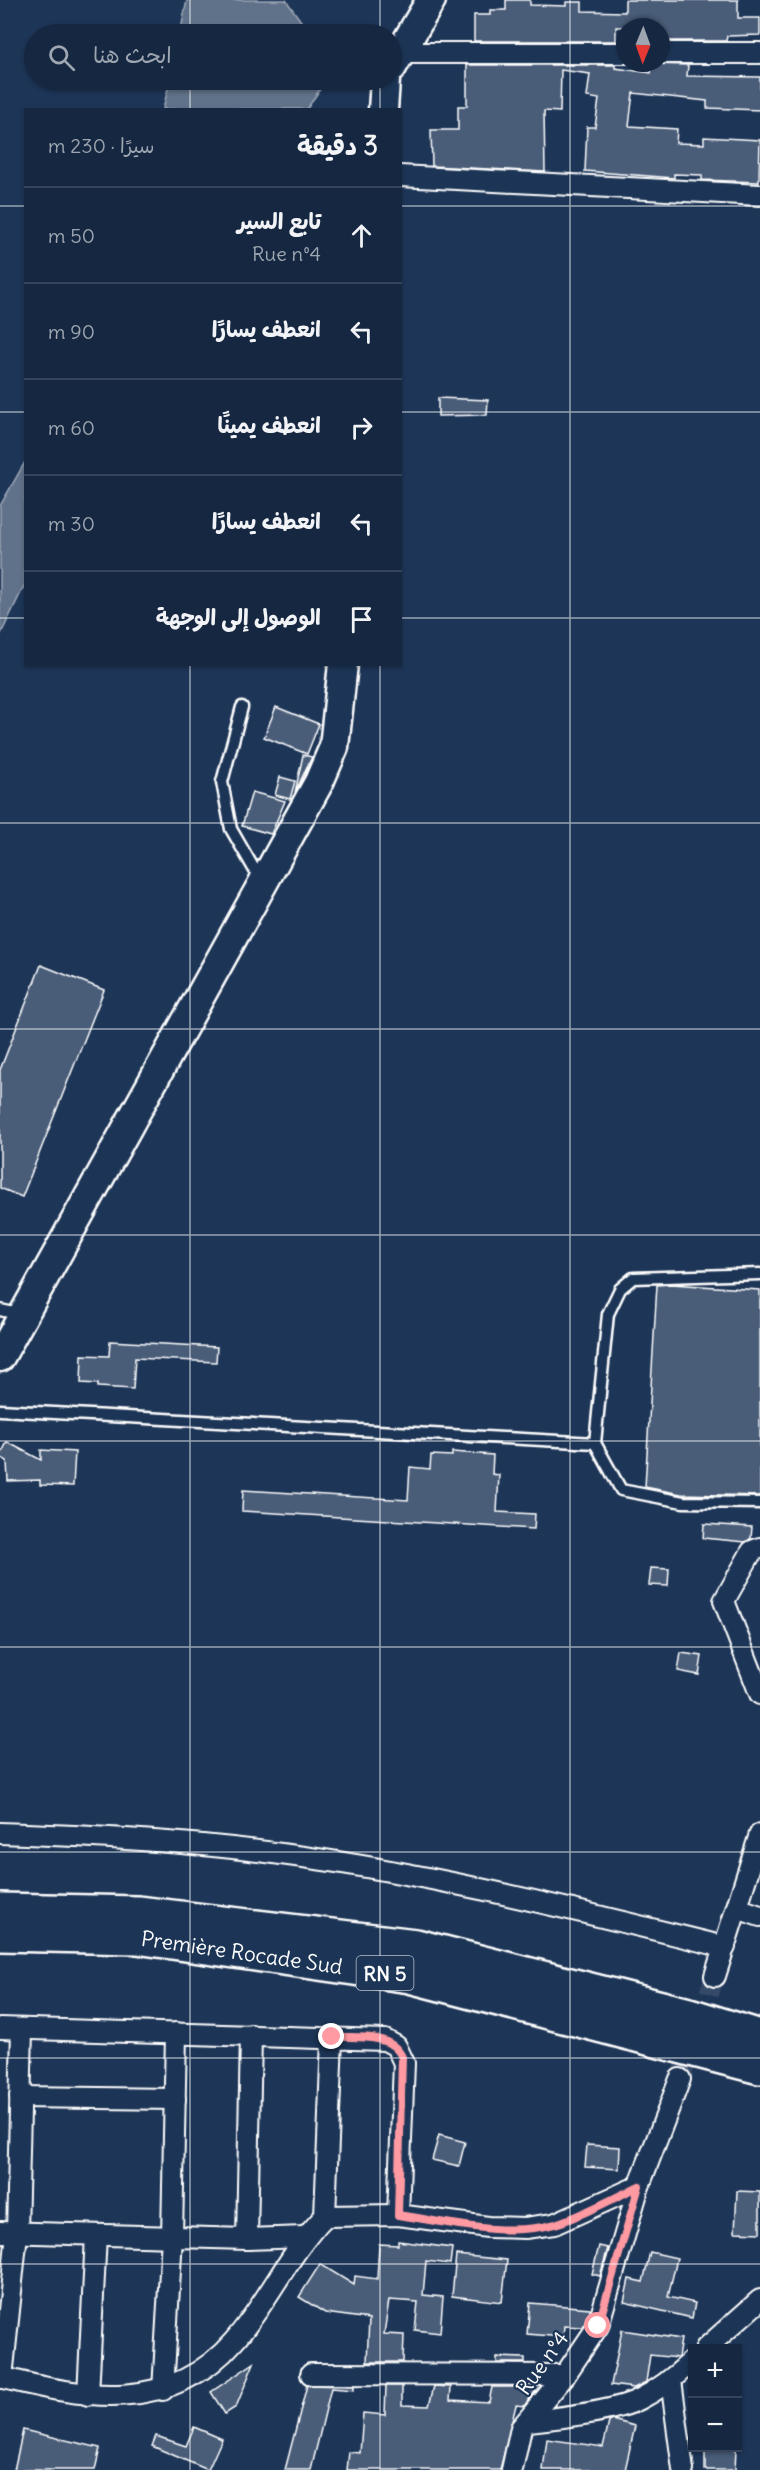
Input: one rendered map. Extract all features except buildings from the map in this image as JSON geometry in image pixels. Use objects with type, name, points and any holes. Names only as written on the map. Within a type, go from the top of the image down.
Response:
[{"type":"highway","name":"Première Rocade Sud","points":[[0,1911],[138,1913],[416,1946],[689,2015],[760,2037]]},
{"type":"highway","name":"Première Rocade Sud","points":[[0,1934],[136,1937],[410,1976],[760,2067]]},
{"type":"main road","points":[[402,48],[431,0]]},
{"type":"main road","points":[[383,108],[384,90]]},
{"type":"main road","points":[[0,1358],[11,1312],[263,884],[319,782],[334,747],[343,666]]},
{"type":"street","points":[[402,60],[616,53]]},
{"type":"street","points":[[670,53],[760,53]]},
{"type":"street","points":[[402,176],[760,195]]},
{"type":"street","points":[[760,1548],[753,1551],[724,1602],[760,1695]]},
{"type":"street","points":[[0,1833],[98,1837],[281,1854],[452,1884],[725,1947]]},
{"type":"street","points":[[715,1976],[760,1834]]},
{"type":"street","points":[[737,1908],[760,1916]]},
{"type":"street","points":[[0,2028],[385,2040],[396,2046],[402,2057],[398,2215]]},
{"type":"street","points":[[22,2029],[20,2097],[9,2233],[1,2378],[88,2395],[127,2396],[163,2390],[212,2362],[234,2341],[304,2236],[325,2216],[398,2215],[488,2228],[525,2228],[554,2224],[639,2186]]},
{"type":"street","points":[[163,2390],[172,2237],[176,2033]]},
{"type":"street","points":[[247,2239],[251,2036]]},
{"type":"street","points":[[325,2216],[332,2037]]},
{"type":"street","name":"Rue n°4","points":[[512,2470],[522,2428],[565,2375],[598,2326],[639,2186],[680,2079]]},
{"type":"street","points":[[20,2097],[175,2099]]},
{"type":"street","points":[[9,2233],[247,2239],[304,2236]]},
{"type":"street","points":[[88,2395],[96,2235]]},
{"type":"street","points":[[712,2344],[760,2300]]},
{"type":"street","points":[[529,2421],[573,2416],[637,2401],[671,2380],[688,2365]]},
{"type":"street","points":[[311,2374],[565,2375]]},
{"type":"street","points":[[671,2380],[683,2470]]},
{"type":"lane","points":[[242,707],[222,782],[231,829],[263,884]]},
{"type":"lane","points":[[760,1274],[633,1278],[620,1288],[608,1314],[595,1443],[621,1490],[683,1502],[760,1503]]},
{"type":"lane","points":[[0,1410],[595,1443]]},
{"type":"water","points":[[187,0],[286,0],[303,24],[182,24]]},
{"type":"water","points":[[168,90],[319,90],[308,108],[163,108]]},
{"type":"water","points":[[24,464],[24,586],[0,636],[0,506]]},
{"type":"tunnel","points":[[680,2079],[715,1976]]},
{"type":"route","points":[[332,2037],[385,2040],[391,2042],[400,2051],[404,2069],[398,2215],[488,2228],[525,2228],[554,2224],[581,2214],[639,2186],[598,2326]]}]
